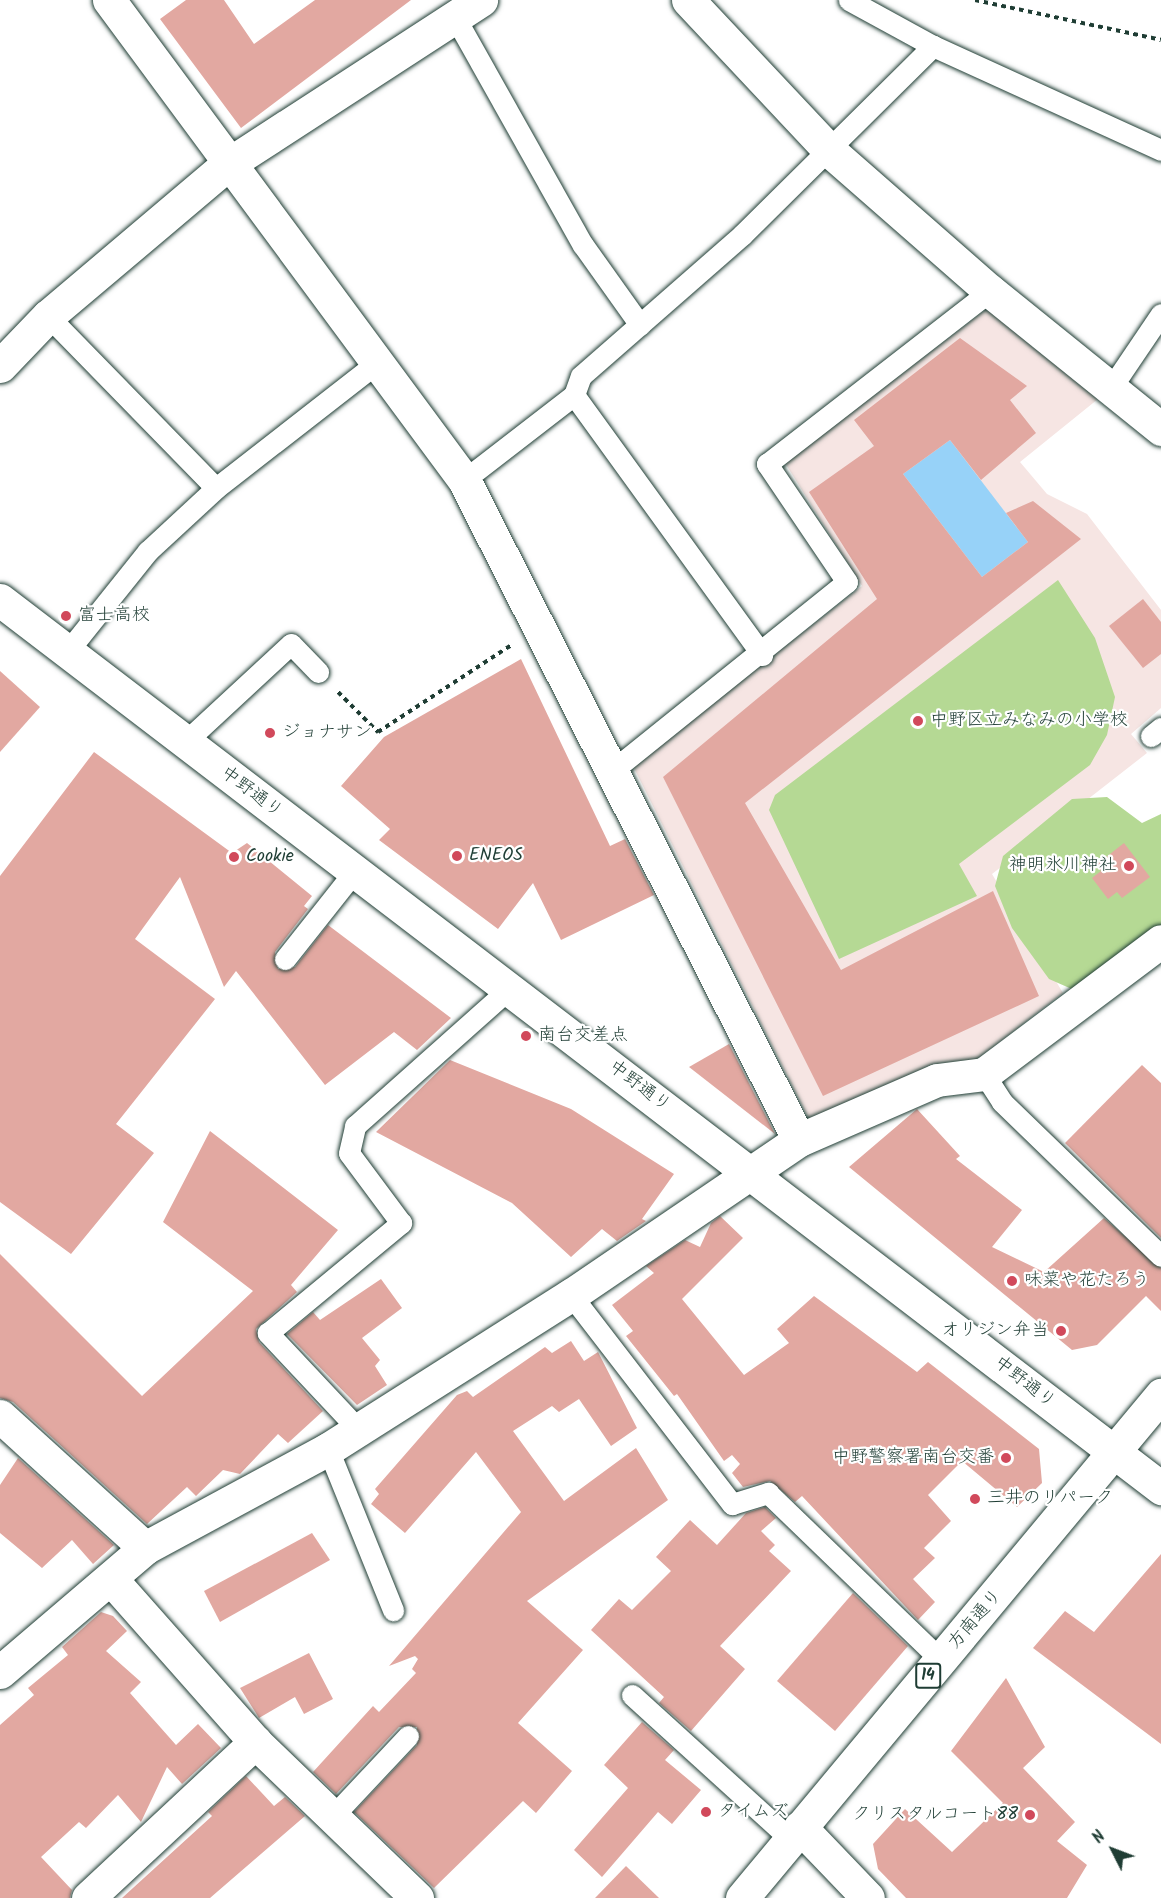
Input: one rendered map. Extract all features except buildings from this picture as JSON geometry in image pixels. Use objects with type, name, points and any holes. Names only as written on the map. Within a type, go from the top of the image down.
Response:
[{"type":"street","points":[[110,0],[227,165],[374,365],[464,480],[613,770],[813,1135]]},
{"type":"street","points":[[688,0],[830,151],[990,291],[1161,429]]},
{"type":"street","points":[[0,366],[48,316],[227,165],[468,10]]},
{"type":"street","name":"中野通り","points":[[0,600],[354,872],[753,1172],[1116,1456],[1161,1488]]},
{"type":"street","points":[[0,1671],[145,1548],[328,1449],[571,1295],[753,1172],[813,1135],[937,1080],[984,1074],[1161,941]]},
{"type":"street","name":"方南通り","points":[[742,1898],[941,1660],[1116,1456],[1161,1395]]},
{"type":"street","points":[[0,1416],[145,1548]]},
{"type":"street","points":[[111,1579],[255,1742],[417,1898]]},
{"type":"street","points":[[88,1898],[255,1742]]},
{"type":"street","points":[[795,1833],[868,1898]]},
{"type":"lane","points":[[849,0],[933,46],[1161,150]]},
{"type":"lane","points":[[468,10],[583,245],[640,325]]},
{"type":"lane","points":[[464,480],[574,395],[581,376],[830,151],[933,46]]},
{"type":"lane","points":[[613,770],[762,656],[847,582],[767,464],[990,291]]},
{"type":"lane","points":[[1111,388],[1161,314]]},
{"type":"lane","points":[[48,316],[216,488]]},
{"type":"lane","points":[[67,652],[148,552],[216,488],[374,365]]},
{"type":"lane","points":[[574,395],[762,656]]},
{"type":"lane","points":[[185,742],[291,644],[318,672]]},
{"type":"lane","points":[[285,958],[354,872]]},
{"type":"lane","points":[[358,1429],[268,1333],[401,1223],[350,1153],[355,1126],[509,989]]},
{"type":"lane","points":[[984,1074],[1002,1102],[1161,1256]]},
{"type":"lane","points":[[571,1295],[732,1504],[768,1493],[941,1660]]},
{"type":"lane","points":[[328,1449],[393,1610]]},
{"type":"lane","points":[[632,1695],[795,1833]]},
{"type":"lane","points":[[332,1817],[408,1736]]},
{"type":"path","points":[[975,0],[1161,40]]},
{"type":"path","points":[[318,672],[378,732],[541,626]]},
{"type":"shaded area","name":"中野区立みなみの小学校","points":[[988,308],[1098,399],[1020,462],[1047,494],[1087,514],[1161,610],[1161,708],[1131,734],[1147,753],[992,874],[1063,993],[976,1060],[823,1121],[808,1117],[633,766],[862,586],[785,463]]},
{"type":"green space","points":[[1058,580],[1095,638],[1115,697],[1107,735],[1090,765],[959,864],[977,896],[839,959],[769,810],[775,795]]},
{"type":"green space","points":[[1107,797],[1142,823],[1161,814],[1161,950],[1074,990],[1049,979],[1012,928],[995,886],[1003,856],[1072,799]]},
{"type":"water","points":[[950,440],[1028,542],[982,577],[903,474]]},
{"type":"place","name":"富士高校","points":[[66,616]]},
{"type":"place","name":"中野区立みなみの小学校","points":[[918,721]]},
{"type":"place","name":"ジョナサン","points":[[270,733]]},
{"type":"place","name":"ENEOS","points":[[457,856]]},
{"type":"place","name":"Cookie","points":[[234,857]]},
{"type":"place","name":"神明氷川神社","points":[[1129,866]]},
{"type":"place","name":"南台交差点","points":[[526,1036]]},
{"type":"place","name":"味菜や花たろう","points":[[1012,1281]]},
{"type":"place","name":"オリジン弁当","points":[[1061,1331]]},
{"type":"place","name":"中野警察署南台交番","points":[[1006,1458]]},
{"type":"place","name":"三井のリパーク","points":[[975,1499]]},
{"type":"place","name":"タイムズ","points":[[706,1812]]},
{"type":"place","name":"クリスタルコート88","points":[[1030,1815]]}]
